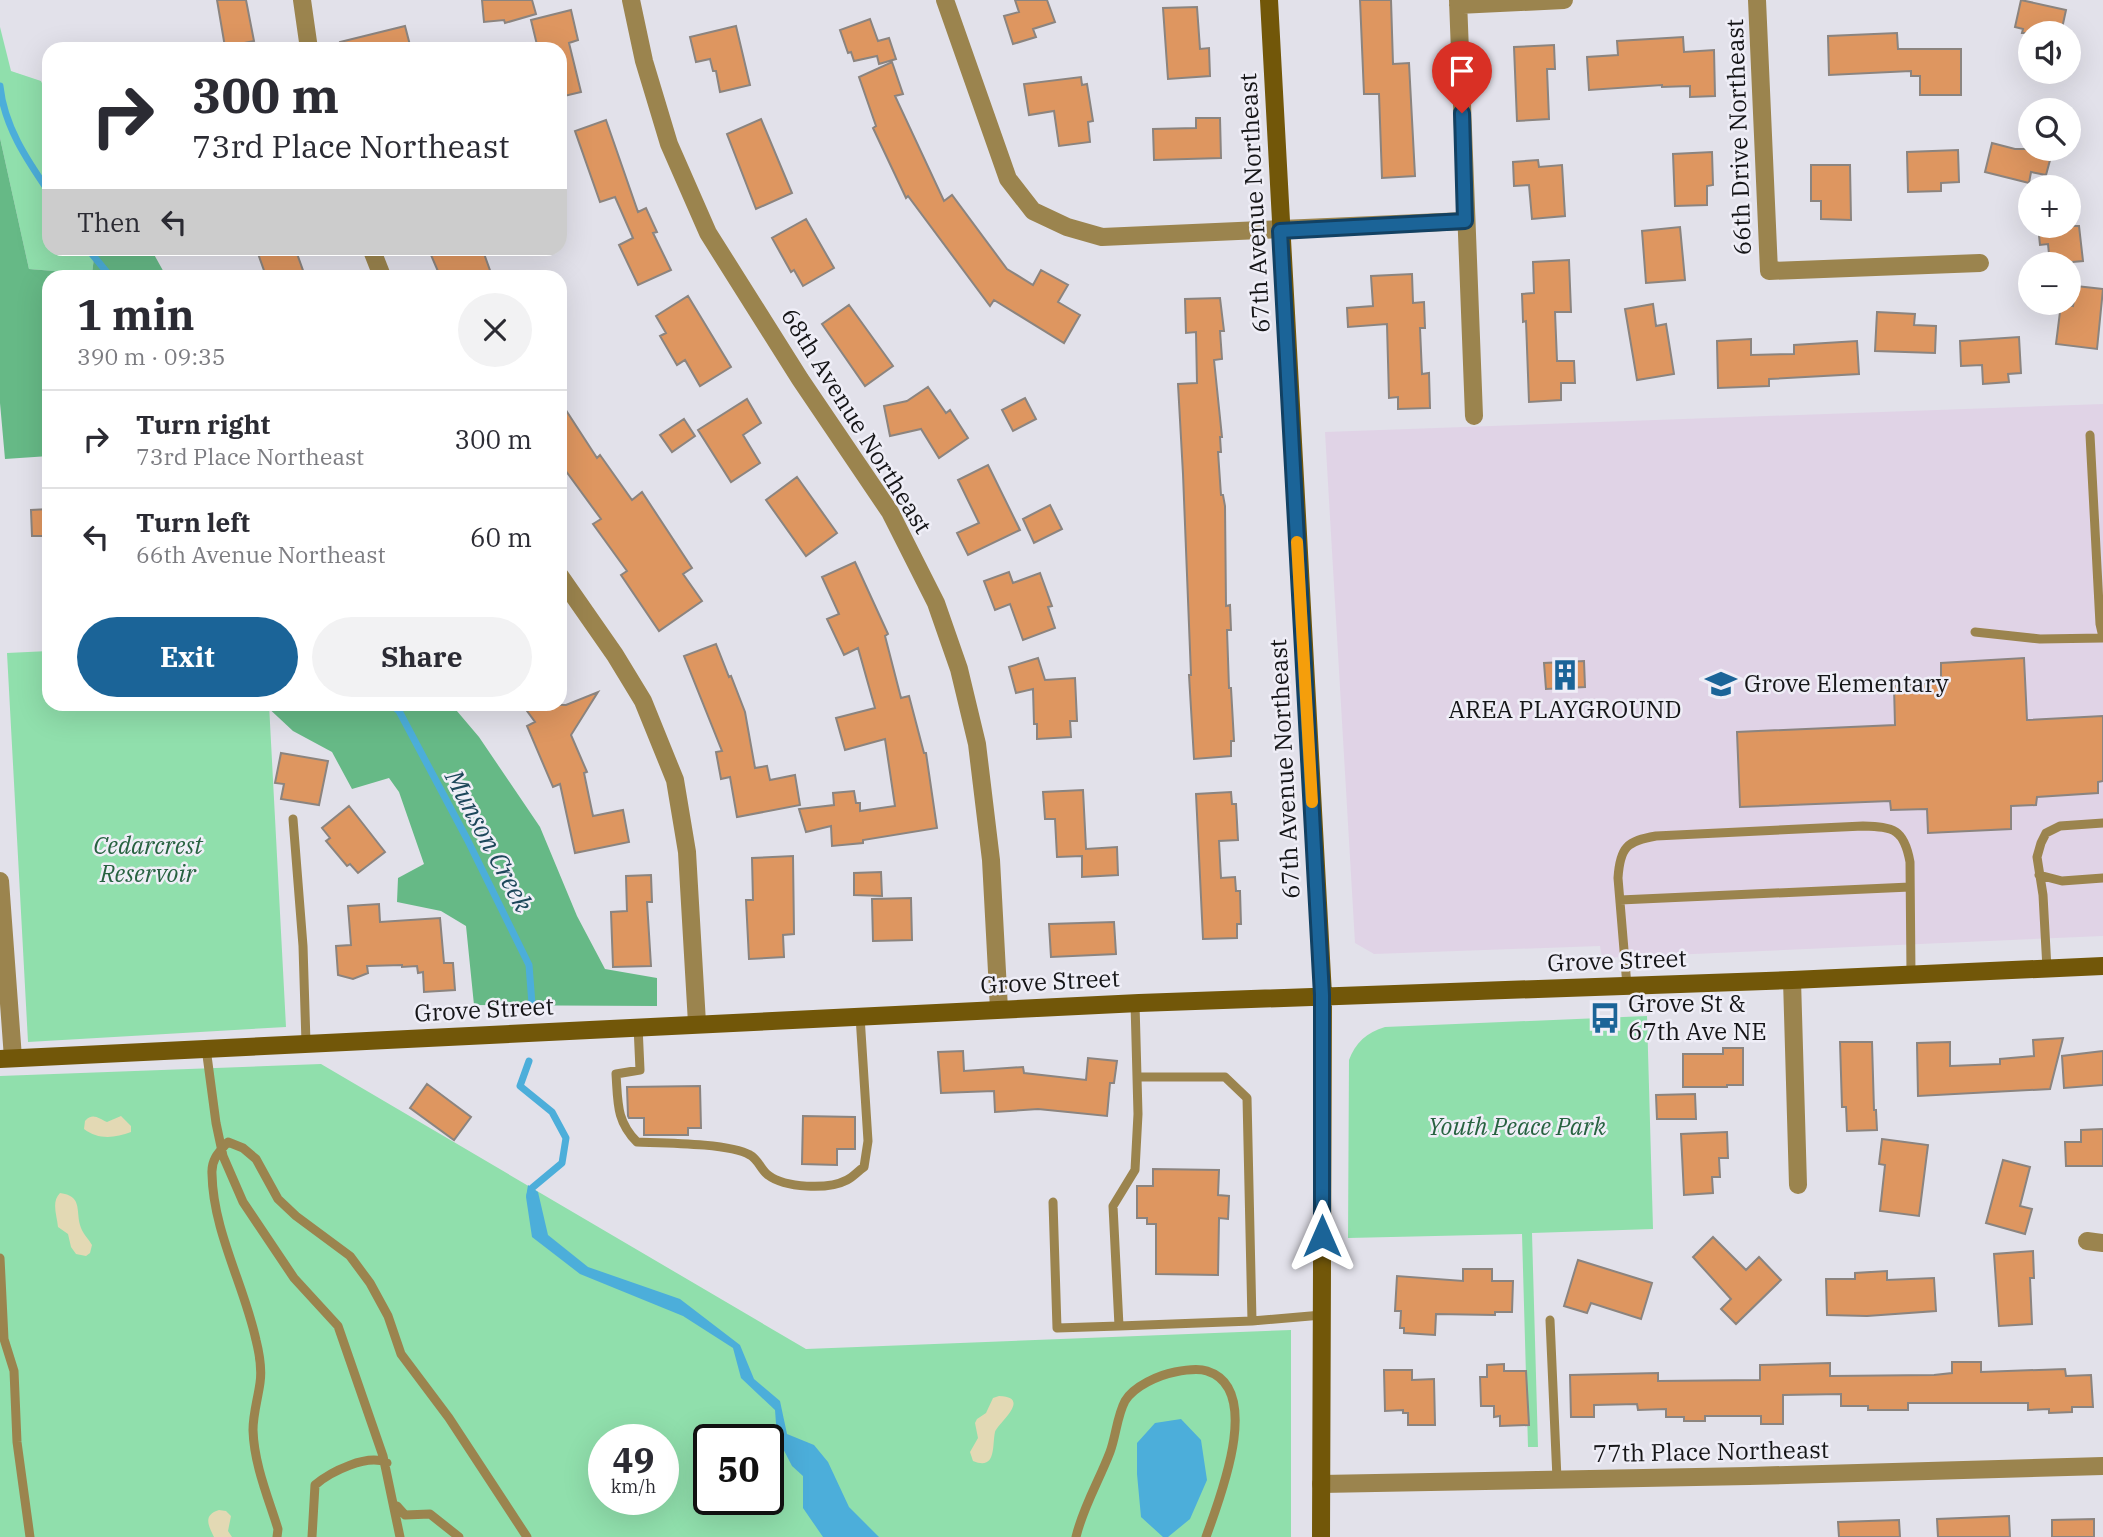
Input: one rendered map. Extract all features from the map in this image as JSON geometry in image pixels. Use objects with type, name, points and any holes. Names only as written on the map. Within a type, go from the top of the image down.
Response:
[{"type":"street","points":[[302,0],[308,42]]},
{"type":"street","name":"68th Avenue Northeast","points":[[631,0],[644,61],[669,144],[708,233],[800,379],[890,512],[936,603],[959,669],[977,744],[991,860],[999,1009]]},
{"type":"street","points":[[945,0],[1008,179],[1034,211],[1067,227],[1102,237],[1465,221]]},
{"type":"street","name":"67th Avenue Northeast","points":[[1269,0],[1322,995],[1321,1537]]},
{"type":"street","points":[[1474,416],[1458,2],[1564,0]]},
{"type":"street","name":"66th Drive Northeast","points":[[1757,0],[1769,271],[1980,262]]},
{"type":"street","points":[[567,586],[643,701],[675,780],[687,852],[697,1023]]},
{"type":"street","points":[[0,881],[6,1058]]},
{"type":"street","name":"Grove Street","points":[[6,1058],[1135,1003],[2103,967]]},
{"type":"street","points":[[1792,980],[1798,1185]]},
{"type":"street","name":"77th Place Northeast","points":[[1321,1484],[2103,1466]]},
{"type":"lane","points":[[1975,632],[2040,639],[2103,638],[2090,435]]},
{"type":"lane","points":[[293,819],[303,946],[306,1043]]},
{"type":"lane","points":[[2047,969],[2043,895],[2037,857],[2046,833],[2060,826],[2103,823]]},
{"type":"lane","points":[[1627,986],[1619,862],[1623,850],[1636,839],[1863,826],[1884,827],[1897,832],[1907,844],[1910,862],[1911,975]]},
{"type":"lane","points":[[2039,875],[2062,881],[2103,878]]},
{"type":"lane","points":[[1620,900],[1910,887]]},
{"type":"lane","points":[[1119,1326],[1113,1206],[1135,1170],[1138,1114],[1135,1003]]},
{"type":"lane","points":[[638,1026],[640,1070],[616,1073],[618,1111],[626,1131],[637,1142],[727,1149],[751,1155],[768,1175],[787,1183],[822,1187],[845,1181],[864,1167],[868,1141],[860,1016]]},
{"type":"lane","points":[[206,1048],[222,1149],[243,1202],[294,1278],[338,1326],[384,1462],[400,1537]]},
{"type":"lane","points":[[1137,1077],[1224,1077],[1247,1098],[1252,1321]]},
{"type":"lane","points":[[277,1537],[278,1530],[257,1462],[253,1430],[261,1380],[256,1342],[215,1202],[211,1171],[215,1157],[228,1142],[243,1148],[256,1159],[278,1199],[296,1216],[351,1256],[388,1316],[401,1354],[449,1418],[527,1537]]},
{"type":"lane","points":[[1053,1202],[1057,1328],[1252,1321],[1322,1315]]},
{"type":"lane","points":[[0,1258],[4,1339],[14,1371],[17,1442],[30,1537]]},
{"type":"lane","points":[[1550,1320],[1557,1479]]},
{"type":"lane","points":[[1076,1537],[1088,1500],[1110,1452],[1126,1400],[1138,1388],[1155,1379],[1187,1370],[1206,1370],[1223,1380],[1232,1392],[1236,1408],[1225,1483],[1206,1537]]},
{"type":"lane","points":[[312,1537],[315,1485],[327,1475],[355,1464],[380,1459],[390,1464],[398,1508],[405,1515],[429,1514],[459,1537]]},
{"type":"shaded area","name":"Grove Elementary","points":[[2103,404],[2103,936],[1602,958],[1600,946],[1374,954],[1355,943],[1325,432]]},
{"type":"green space","points":[[0,27],[11,71],[42,83],[42,256],[94,256],[92,270],[29,269],[0,138]]},
{"type":"green space","points":[[0,138],[29,269],[42,270],[42,456],[5,459],[0,403]]},
{"type":"green space","points":[[94,256],[155,256],[163,270],[92,270]]},
{"type":"green space","name":"Cedarcrest Reservoir","points":[[42,651],[42,711],[269,711],[286,1027],[28,1042],[7,653]]},
{"type":"green space","points":[[272,711],[457,711],[479,737],[540,827],[577,916],[605,969],[657,978],[657,1006],[474,1005],[466,926],[441,911],[397,902],[398,878],[424,864],[399,792],[389,778],[352,789],[332,752],[293,731]]},
{"type":"green space","name":"Youth Peace Park","points":[[1647,1016],[1653,1229],[1532,1233],[1538,1447],[1528,1447],[1522,1234],[1348,1238],[1349,1060],[1363,1039],[1385,1027]]},
{"type":"green space","points":[[321,1064],[806,1349],[1291,1330],[1291,1537],[0,1537],[0,1076]]},
{"type":"sand","points":[[121,1116],[131,1126],[131,1132],[107,1137],[89,1133],[84,1129],[85,1121],[91,1117],[107,1122]]},
{"type":"sand","points":[[60,1193],[72,1197],[77,1204],[81,1228],[92,1245],[86,1256],[76,1254],[68,1234],[58,1227],[55,1205]]},
{"type":"sand","points":[[993,1398],[1009,1398],[1013,1401],[1013,1406],[995,1432],[990,1460],[986,1463],[973,1461],[970,1452],[978,1438],[975,1423],[986,1413]]},
{"type":"sand","points":[[219,1510],[226,1511],[231,1516],[228,1531],[232,1537],[214,1537],[212,1533],[209,1518]]},
{"type":"water","points":[[528,1185],[538,1192],[548,1235],[588,1267],[680,1299],[740,1345],[754,1379],[780,1401],[787,1434],[814,1445],[828,1462],[849,1507],[879,1537],[823,1537],[803,1508],[803,1476],[792,1466],[784,1451],[784,1424],[776,1424],[775,1410],[741,1378],[733,1348],[683,1316],[580,1274],[532,1237],[526,1197]]},
{"type":"water","points":[[1181,1419],[1201,1440],[1207,1480],[1190,1519],[1168,1537],[1163,1537],[1141,1517],[1137,1443],[1155,1423]]},
{"type":"building","points":[[217,0],[246,0],[254,41],[224,42]]},
{"type":"building","points":[[482,0],[532,0],[536,14],[505,23],[504,20],[484,22]]},
{"type":"building","points":[[1015,0],[1047,0],[1055,22],[1033,29],[1036,37],[1013,44],[1004,16],[1019,12]]},
{"type":"building","points":[[1360,0],[1391,0],[1393,64],[1409,63],[1415,176],[1382,178],[1379,94],[1364,94]]},
{"type":"building","points":[[2021,0],[2066,10],[2064,21],[2018,21],[2018,28],[2015,27]]},
{"type":"building","points":[[1197,7],[1200,49],[1209,48],[1210,76],[1168,79],[1163,8]]},
{"type":"building","points":[[571,10],[578,40],[569,43],[581,92],[567,95],[567,42],[536,42],[531,20]]},
{"type":"building","points":[[870,19],[878,41],[889,38],[896,59],[879,64],[877,56],[854,61],[851,52],[848,53],[840,30]]},
{"type":"building","points":[[405,26],[409,42],[340,42]]},
{"type":"building","points":[[736,26],[750,85],[720,92],[716,71],[713,71],[710,59],[696,62],[690,37]]},
{"type":"building","points":[[1897,33],[1898,49],[1961,49],[1961,95],[1920,95],[1920,76],[1911,76],[1911,71],[1829,75],[1828,36]]},
{"type":"building","points":[[1683,37],[1684,52],[1714,50],[1715,96],[1690,97],[1690,86],[1662,85],[1589,90],[1587,57],[1618,55],[1617,41]]},
{"type":"building","points":[[1554,45],[1555,69],[1547,69],[1549,119],[1517,121],[1514,47]]},
{"type":"building","points":[[892,62],[903,94],[895,96],[944,201],[952,195],[1007,269],[1033,285],[1041,270],[1068,285],[1058,302],[1080,315],[1064,343],[994,300],[990,306],[908,196],[906,198],[873,128],[876,126],[859,77]]},
{"type":"building","points":[[1081,77],[1082,85],[1087,84],[1093,121],[1088,122],[1090,142],[1059,146],[1054,111],[1029,115],[1024,84]]},
{"type":"building","points":[[1196,118],[1220,118],[1221,158],[1154,160],[1153,129],[1196,128]]},
{"type":"building","points":[[761,119],[792,193],[756,209],[727,134]]},
{"type":"building","points":[[606,120],[638,212],[646,208],[657,232],[653,233],[671,270],[638,285],[619,245],[633,238],[615,197],[600,202],[575,131]]},
{"type":"building","points":[[1992,143],[2018,149],[2018,161],[2050,161],[2046,175],[2031,172],[2030,175],[2018,175],[2018,180],[1985,172]]},
{"type":"building","points":[[1958,150],[1959,182],[1941,183],[1941,191],[1908,192],[1907,152]]},
{"type":"building","points":[[1712,152],[1713,185],[1707,186],[1707,205],[1675,206],[1673,154]]},
{"type":"building","points":[[1538,160],[1539,167],[1562,165],[1565,216],[1532,219],[1529,185],[1514,186],[1513,162]]},
{"type":"building","points":[[1811,165],[1850,165],[1851,220],[1821,219],[1821,201],[1811,201]]},
{"type":"building","points":[[806,219],[834,268],[803,286],[794,270],[791,272],[772,238]]},
{"type":"building","points":[[1680,227],[1685,280],[1646,283],[1642,231]]},
{"type":"building","points":[[2039,238],[2080,238],[2083,261],[2081,252],[2049,252],[2048,244],[2040,245]]},
{"type":"building","points":[[259,256],[298,256],[303,270],[264,270]]},
{"type":"building","points":[[431,256],[485,256],[490,270],[437,270]]},
{"type":"building","points":[[1569,260],[1571,312],[1555,312],[1557,361],[1574,361],[1575,383],[1561,383],[1561,400],[1529,402],[1526,321],[1523,322],[1522,294],[1534,293],[1533,262]]},
{"type":"building","points":[[1412,274],[1413,303],[1424,302],[1425,328],[1420,328],[1422,374],[1429,373],[1430,408],[1398,409],[1398,397],[1389,398],[1387,324],[1348,327],[1347,308],[1373,306],[1371,276]]},
{"type":"building","points":[[2081,287],[2103,289],[2097,349],[2056,344],[2060,315],[2081,315]]},
{"type":"building","points":[[688,296],[731,367],[700,386],[685,360],[677,365],[660,336],[666,333],[656,316]]},
{"type":"building","points":[[1220,298],[1224,331],[1220,331],[1222,359],[1214,360],[1222,437],[1221,452],[1218,452],[1221,495],[1225,506],[1226,606],[1230,605],[1231,630],[1227,630],[1229,688],[1234,741],[1231,741],[1231,756],[1194,759],[1178,384],[1197,383],[1196,332],[1186,333],[1185,299]]},
{"type":"building","points":[[1653,304],[1656,326],[1666,324],[1674,374],[1637,380],[1625,309]]},
{"type":"building","points":[[849,305],[893,366],[865,386],[822,324]]},
{"type":"building","points":[[1877,312],[1915,314],[1914,325],[1936,326],[1935,353],[1875,351]]},
{"type":"building","points":[[2019,337],[2021,373],[2008,374],[2009,382],[1983,384],[1982,365],[1961,366],[1960,341]]},
{"type":"building","points":[[1751,339],[1751,355],[1794,354],[1794,345],[1857,341],[1859,374],[1769,379],[1769,386],[1718,388],[1717,341]]},
{"type":"building","points":[[928,387],[946,413],[950,410],[968,438],[939,458],[921,429],[890,436],[884,406],[907,401]]},
{"type":"building","points":[[1025,398],[1036,419],[1013,431],[1002,410]]},
{"type":"building","points":[[747,399],[761,423],[743,435],[760,463],[731,482],[698,430]]},
{"type":"building","points":[[567,412],[597,458],[600,455],[632,500],[642,492],[692,568],[683,574],[702,601],[659,631],[621,575],[627,571],[593,524],[601,519],[567,473]]},
{"type":"building","points":[[684,419],[695,436],[672,452],[660,435]]},
{"type":"building","points":[[988,465],[1020,530],[968,555],[957,533],[979,523],[958,480]]},
{"type":"building","points":[[797,477],[837,533],[806,556],[766,500]]},
{"type":"building","points":[[1050,505],[1062,529],[1034,543],[1023,519]]},
{"type":"building","points":[[42,509],[42,536],[32,536],[31,510]]},
{"type":"building","points":[[855,562],[888,634],[885,636],[901,698],[909,696],[926,753],[937,828],[863,840],[863,843],[832,846],[831,826],[806,832],[799,809],[834,805],[833,793],[854,791],[856,803],[860,803],[860,811],[895,806],[885,739],[845,750],[836,718],[875,708],[858,648],[844,655],[827,619],[839,614],[822,577]]},
{"type":"building","points":[[1009,572],[1013,583],[1040,573],[1052,606],[1048,607],[1055,628],[1023,640],[1010,604],[995,610],[984,581]]},
{"type":"building","points":[[716,644],[745,712],[755,768],[767,766],[770,780],[795,775],[800,805],[737,817],[730,777],[721,779],[716,752],[722,751],[684,656]]},
{"type":"building","points":[[1038,658],[1045,680],[1075,678],[1077,721],[1070,721],[1071,737],[1037,739],[1033,689],[1016,693],[1009,667]]},
{"type":"building","points":[[2024,658],[2027,720],[2103,716],[2103,781],[2098,782],[2098,793],[2037,797],[2036,805],[2011,806],[2011,829],[1928,833],[1927,809],[1891,810],[1890,801],[1740,807],[1737,732],[1895,725],[1894,686],[1941,683],[1941,663]]},
{"type":"building","name":"AREA PLAYGROUND","points":[[1584,661],[1585,687],[1546,689],[1544,663]]},
{"type":"building","points":[[598,692],[571,735],[587,772],[584,773],[593,816],[623,810],[629,842],[575,853],[560,784],[553,787],[527,726],[535,722],[527,711],[567,711],[567,705]]},
{"type":"building","points":[[281,753],[328,761],[319,805],[281,799],[284,784],[275,783]]},
{"type":"building","points":[[1083,790],[1086,849],[1117,847],[1118,875],[1082,877],[1082,856],[1057,857],[1055,819],[1045,819],[1043,792]]},
{"type":"building","points":[[1231,792],[1232,804],[1236,804],[1238,840],[1219,841],[1221,878],[1235,877],[1236,891],[1240,891],[1241,924],[1237,924],[1237,938],[1203,939],[1196,794]]},
{"type":"building","points":[[349,806],[385,852],[358,873],[350,864],[347,866],[326,841],[330,838],[322,828]]},
{"type":"building","points":[[793,856],[794,934],[783,935],[784,957],[749,959],[746,900],[753,900],[752,858]]},
{"type":"building","points":[[881,872],[882,896],[854,895],[854,873]]},
{"type":"building","points":[[651,875],[652,902],[647,902],[651,966],[613,967],[611,912],[627,911],[626,876]]},
{"type":"building","points":[[911,898],[912,940],[873,941],[872,899]]},
{"type":"building","points":[[379,904],[380,922],[440,918],[444,963],[453,963],[455,990],[424,992],[423,972],[418,973],[417,966],[367,966],[368,973],[353,979],[338,975],[336,946],[351,945],[348,906]]},
{"type":"building","points":[[1114,922],[1116,954],[1051,957],[1049,924]]},
{"type":"building","points":[[2063,1038],[2050,1089],[1918,1096],[1917,1043],[1950,1042],[1950,1066],[2000,1064],[2000,1059],[2034,1056],[2033,1040]]},
{"type":"building","points":[[1840,1042],[1872,1042],[1877,1130],[1847,1131],[1846,1107],[1842,1107]]},
{"type":"building","points":[[1723,1048],[1743,1048],[1743,1085],[1683,1087],[1683,1054],[1723,1054]]},
{"type":"building","points":[[963,1051],[964,1071],[1023,1067],[1024,1073],[1086,1080],[1088,1058],[1117,1061],[1114,1083],[1110,1083],[1107,1116],[1038,1109],[995,1112],[994,1091],[941,1093],[938,1052]]},
{"type":"building","points":[[2103,1051],[2103,1085],[2064,1088],[2062,1056]]},
{"type":"building","points":[[427,1084],[471,1117],[454,1140],[410,1108]]},
{"type":"building","points":[[700,1086],[701,1128],[688,1128],[688,1135],[644,1135],[644,1118],[628,1116],[627,1087]]},
{"type":"building","points":[[1695,1094],[1696,1119],[1657,1119],[1656,1095]]},
{"type":"building","points":[[803,1116],[855,1117],[855,1149],[837,1149],[837,1165],[802,1164]]},
{"type":"building","points":[[2103,1129],[2103,1166],[2066,1166],[2065,1142],[2081,1142],[2081,1130]]},
{"type":"building","points":[[1727,1132],[1728,1158],[1719,1158],[1720,1177],[1712,1177],[1713,1193],[1684,1195],[1681,1134]]},
{"type":"building","points":[[1882,1139],[1928,1145],[1919,1216],[1880,1211],[1885,1165],[1879,1164]]},
{"type":"building","points":[[2003,1160],[2030,1167],[2020,1206],[2032,1209],[2025,1234],[1986,1223]]},
{"type":"building","points":[[1153,1169],[1219,1170],[1218,1195],[1229,1196],[1228,1219],[1219,1218],[1218,1275],[1156,1274],[1156,1224],[1147,1224],[1147,1218],[1137,1218],[1137,1186],[1153,1186]]},
{"type":"building","points":[[1713,1237],[1746,1270],[1759,1257],[1781,1280],[1736,1324],[1721,1309],[1731,1299],[1693,1257]]},
{"type":"building","points":[[2033,1251],[2034,1278],[2030,1278],[2032,1324],[1999,1326],[1994,1254]]},
{"type":"building","points":[[1578,1260],[1652,1283],[1641,1319],[1591,1303],[1587,1313],[1564,1306]]},
{"type":"building","points":[[1463,1269],[1492,1269],[1492,1281],[1513,1281],[1512,1312],[1495,1312],[1495,1315],[1436,1314],[1435,1335],[1404,1333],[1404,1328],[1400,1328],[1401,1311],[1395,1311],[1397,1276],[1463,1281]]},
{"type":"building","points":[[1887,1271],[1887,1280],[1934,1278],[1936,1311],[1867,1316],[1827,1315],[1826,1279],[1855,1279],[1855,1273]]},
{"type":"building","points":[[1952,1362],[1981,1362],[1981,1372],[2065,1369],[2066,1376],[2091,1375],[2093,1407],[2072,1407],[2072,1412],[2049,1413],[2049,1409],[2028,1410],[2028,1403],[1908,1403],[1908,1410],[1868,1410],[1868,1406],[1841,1406],[1841,1394],[1783,1395],[1783,1424],[1761,1424],[1761,1416],[1705,1416],[1705,1421],[1684,1421],[1684,1417],[1666,1417],[1666,1409],[1638,1410],[1637,1404],[1594,1405],[1594,1417],[1571,1417],[1570,1375],[1658,1373],[1658,1381],[1760,1380],[1760,1365],[1830,1363],[1830,1376],[1934,1375],[1952,1373]]},
{"type":"building","points":[[1504,1364],[1504,1371],[1526,1371],[1529,1425],[1500,1426],[1500,1416],[1494,1417],[1494,1406],[1481,1406],[1480,1377],[1487,1377],[1487,1365]]},
{"type":"building","points":[[1384,1370],[1412,1370],[1412,1380],[1434,1379],[1435,1425],[1408,1425],[1408,1413],[1403,1413],[1403,1410],[1385,1411]]},
{"type":"building","points":[[2009,1516],[2010,1537],[1938,1537],[1937,1519]]},
{"type":"building","points":[[2094,1519],[2094,1537],[2052,1537],[2052,1520]]},
{"type":"building","points":[[1899,1520],[1900,1537],[1839,1537],[1838,1522]]},
{"type":"waterway","name":"Munson Creek","points":[[0,86],[11,129],[42,181]]},
{"type":"waterway","name":"Munson Creek","points":[[94,256],[105,270]]},
{"type":"waterway","name":"Munson Creek","points":[[399,711],[467,839],[529,965],[532,1004]]},
{"type":"waterway","name":"Munson Creek","points":[[529,1061],[520,1086],[552,1112],[566,1138],[562,1163],[532,1188],[530,1195]]},
{"type":"slow traffic","points":[[1297,542],[1312,802]]},
{"type":"place","name":"AREA PLAYGROUND","points":[[1565,675]]},
{"type":"place","name":"Grove Elementary","points":[[1721,684]]},
{"type":"place","name":"Grove St & 67th Ave NE","points":[[1605,1018]]},
{"type":"route","points":[[1322,1236],[1322,995],[1280,231],[1465,221],[1462,113]]}]
